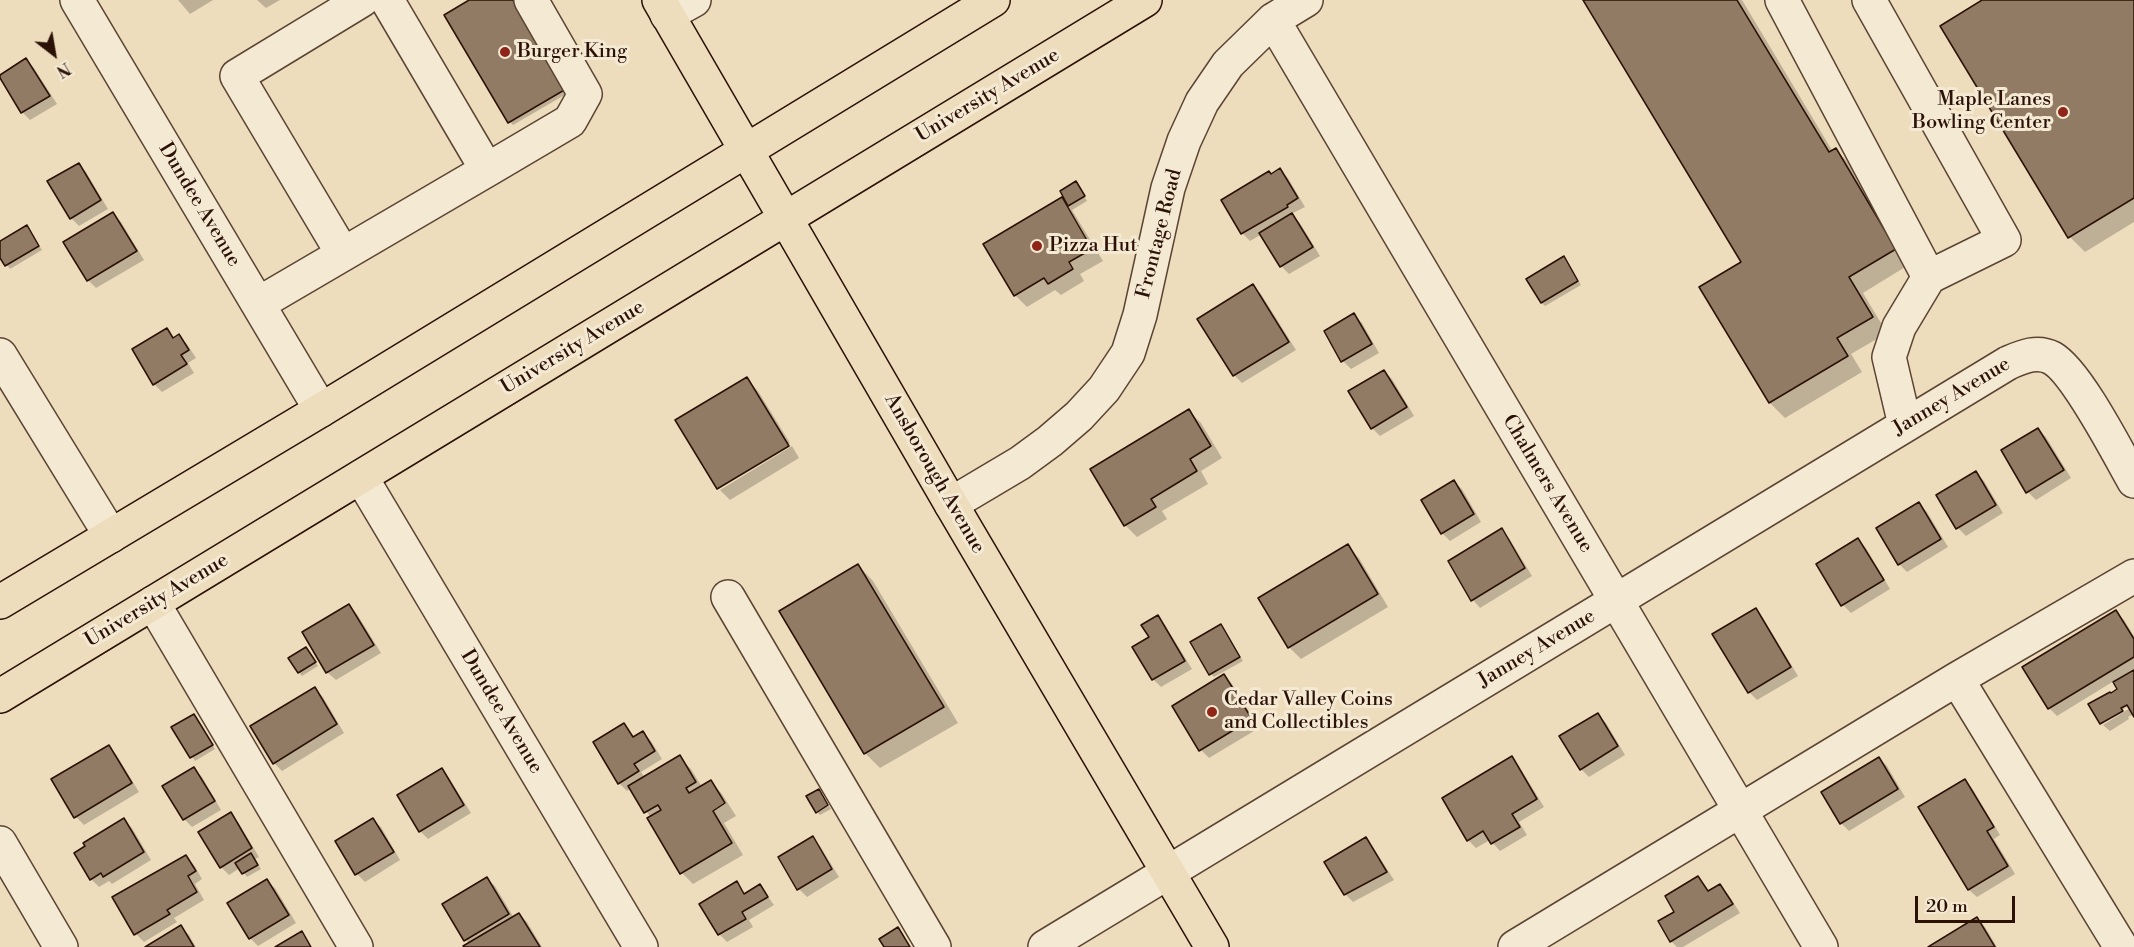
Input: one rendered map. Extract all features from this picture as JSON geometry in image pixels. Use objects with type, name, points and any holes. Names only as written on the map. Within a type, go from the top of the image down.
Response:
[{"type":"main road","points":[[0,602],[321,410],[993,0]]},
{"type":"main road","name":"University Avenue","points":[[0,696],[1145,0]]},
{"type":"main road","name":"Ansborough Avenue","points":[[673,5],[746,150],[1212,947]]},
{"type":"street","name":"Dundee Avenue","points":[[77,0],[321,410]]},
{"type":"street","points":[[343,254],[237,76],[362,0]]},
{"type":"street","points":[[387,0],[487,170]]},
{"type":"street","points":[[258,304],[570,122],[585,94],[531,0]]},
{"type":"street","name":"Frontage Road","points":[[951,504],[1020,463],[1050,441],[1079,416],[1104,389],[1128,353],[1140,315],[1168,188],[1202,102],[1228,64],[1273,20],[1306,0]]},
{"type":"street","points":[[1782,0],[1929,277]]},
{"type":"street","points":[[1869,0],[2004,240],[1929,277],[1899,327],[1889,357],[1905,425]]},
{"type":"street","name":"Chalmers Avenue","points":[[1273,20],[1821,947]]},
{"type":"street","name":"Janney Avenue","points":[[1045,947],[1905,425],[2008,363],[2029,354],[2051,358],[2073,377],[2134,481]]},
{"type":"street","points":[[0,355],[111,536]]},
{"type":"street","name":"Dundee Avenue","points":[[361,477],[641,947]]},
{"type":"street","points":[[1521,945],[1957,679],[2134,576]]},
{"type":"street","points":[[728,597],[934,947]]},
{"type":"street","points":[[153,603],[356,947]]},
{"type":"street","points":[[1957,679],[2121,947]]},
{"type":"street","points":[[0,843],[61,947]]},
{"type":"building","name":"Burger King","points":[[469,0],[513,0],[566,89],[508,123],[444,15]]},
{"type":"building","points":[[1583,0],[1737,0],[1829,152],[1836,148],[1896,249],[1849,277],[1873,317],[1837,338],[1848,356],[1769,403],[1699,287],[1741,262]]},
{"type":"building","name":"Maple Lanes Bowling Center","points":[[1982,0],[2134,0],[2134,198],[2068,238],[1940,26]]},
{"type":"building","points":[[26,58],[50,96],[21,113],[0,75]]},
{"type":"building","points":[[79,163],[101,200],[70,219],[47,181]]},
{"type":"building","points":[[1280,168],[1298,198],[1287,205],[1288,207],[1241,234],[1221,200],[1269,171],[1271,174]]},
{"type":"building","points":[[1076,181],[1085,196],[1068,206],[1060,191]]},
{"type":"building","name":"Pizza Hut","points":[[1062,197],[1092,249],[1069,262],[1073,269],[1048,284],[1044,278],[1014,296],[983,244]]},
{"type":"building","points":[[113,212],[137,251],[87,281],[63,242]]},
{"type":"building","points":[[1292,213],[1313,247],[1280,267],[1259,233]]},
{"type":"building","points":[[27,225],[39,246],[5,266],[0,258],[0,241]]},
{"type":"building","points":[[1564,256],[1578,281],[1541,303],[1526,279]]},
{"type":"building","points":[[1253,284],[1289,342],[1233,376],[1197,319]]},
{"type":"building","points":[[1354,313],[1372,344],[1341,362],[1324,331]]},
{"type":"building","points":[[167,328],[173,338],[179,334],[189,350],[181,355],[187,364],[153,385],[132,349]]},
{"type":"building","points":[[1384,370],[1407,407],[1371,429],[1348,391]]},
{"type":"building","points":[[747,377],[789,446],[717,489],[675,420]]},
{"type":"building","points":[[1189,409],[1211,446],[1190,459],[1197,471],[1151,499],[1156,507],[1124,526],[1090,469]]},
{"type":"building","points":[[2038,428],[2064,470],[2026,493],[2001,450]]},
{"type":"building","points":[[1976,471],[1996,505],[1956,529],[1936,495]]},
{"type":"building","points":[[1454,480],[1474,514],[1441,534],[1421,500]]},
{"type":"building","points":[[1919,502],[1941,539],[1898,565],[1876,528]]},
{"type":"building","points":[[1502,528],[1525,568],[1471,601],[1448,561]]},
{"type":"building","points":[[1858,538],[1884,580],[1841,606],[1816,564]]},
{"type":"building","points":[[1348,544],[1378,594],[1288,648],[1258,598]]},
{"type":"building","points":[[858,564],[944,707],[864,754],[779,611]]},
{"type":"building","points":[[349,604],[374,645],[326,673],[302,632]]},
{"type":"building","points":[[1756,608],[1791,667],[1748,693],[1712,634]]},
{"type":"building","points":[[2116,610],[2134,639],[2134,657],[2048,709],[2022,667]]},
{"type":"building","points":[[1158,615],[1185,661],[1152,680],[1132,647],[1149,637],[1141,625]]},
{"type":"building","points":[[1221,624],[1240,657],[1209,675],[1190,642]]},
{"type":"building","points":[[306,647],[316,662],[298,673],[288,658]]},
{"type":"building","points":[[2134,670],[2134,717],[2127,705],[2121,708],[2123,711],[2100,724],[2088,704],[2117,689],[2113,682]]},
{"type":"building","name":"Cedar Valley Coins and Collectibles","points":[[1224,674],[1252,719],[1199,751],[1172,706]]},
{"type":"building","points":[[315,687],[337,724],[273,764],[250,726]]},
{"type":"building","points":[[1598,713],[1618,746],[1580,770],[1559,736]]},
{"type":"building","points":[[194,714],[213,745],[190,758],[171,727]]},
{"type":"building","points":[[624,723],[633,737],[643,731],[655,751],[634,764],[639,771],[618,784],[593,742]]},
{"type":"building","points":[[109,745],[132,783],[74,818],[51,779]]},
{"type":"building","points":[[680,755],[696,782],[686,788],[689,793],[711,780],[725,803],[713,811],[732,843],[680,874],[647,818],[661,810],[658,805],[644,813],[628,786]]},
{"type":"building","points":[[1512,756],[1537,799],[1512,814],[1520,827],[1491,844],[1483,831],[1467,841],[1442,798]]},
{"type":"building","points":[[1879,757],[1898,789],[1840,824],[1821,792]]},
{"type":"building","points":[[194,767],[215,801],[183,820],[162,786]]},
{"type":"building","points":[[442,768],[464,805],[419,832],[397,795]]},
{"type":"building","points":[[1965,779],[1994,827],[1987,831],[2008,866],[1968,890],[1918,807]]},
{"type":"building","points":[[819,789],[828,805],[816,813],[806,796]]},
{"type":"building","points":[[231,812],[252,848],[220,868],[198,832]]},
{"type":"building","points":[[124,818],[144,852],[103,877],[101,873],[90,880],[74,853],[85,846],[83,843]]},
{"type":"building","points":[[373,818],[394,852],[355,875],[335,841]]},
{"type":"building","points":[[813,836],[832,869],[797,890],[778,857]]},
{"type":"building","points":[[1366,837],[1387,872],[1344,895],[1324,862]]},
{"type":"building","points":[[251,853],[258,865],[242,874],[235,863]]},
{"type":"building","points":[[186,855],[196,871],[188,876],[197,892],[167,910],[170,914],[134,935],[112,897]]},
{"type":"building","points":[[1698,876],[1708,891],[1720,884],[1733,904],[1670,942],[1658,921],[1674,912],[1665,896]]},
{"type":"building","points":[[487,877],[509,914],[464,941],[442,904]]},
{"type":"building","points":[[267,879],[289,915],[249,939],[227,903]]},
{"type":"building","points":[[737,881],[744,894],[760,884],[768,897],[742,912],[746,919],[718,935],[699,904]]},
{"type":"building","points":[[519,913],[540,947],[463,946]]},
{"type":"building","points":[[1977,917],[1995,947],[1928,947]]},
{"type":"building","points":[[181,925],[194,947],[145,947]]},
{"type":"building","points":[[898,927],[910,947],[884,947],[879,939]]},
{"type":"building","points":[[302,931],[311,947],[275,947]]},
{"type":"place","name":"Burger King","points":[[505,52]]},
{"type":"place","name":"Maple Lanes Bowling Center","points":[[2063,112]]},
{"type":"place","name":"Pizza Hut","points":[[1037,246]]},
{"type":"place","name":"Cedar Valley Coins and Collectibles","points":[[1212,712]]}]
